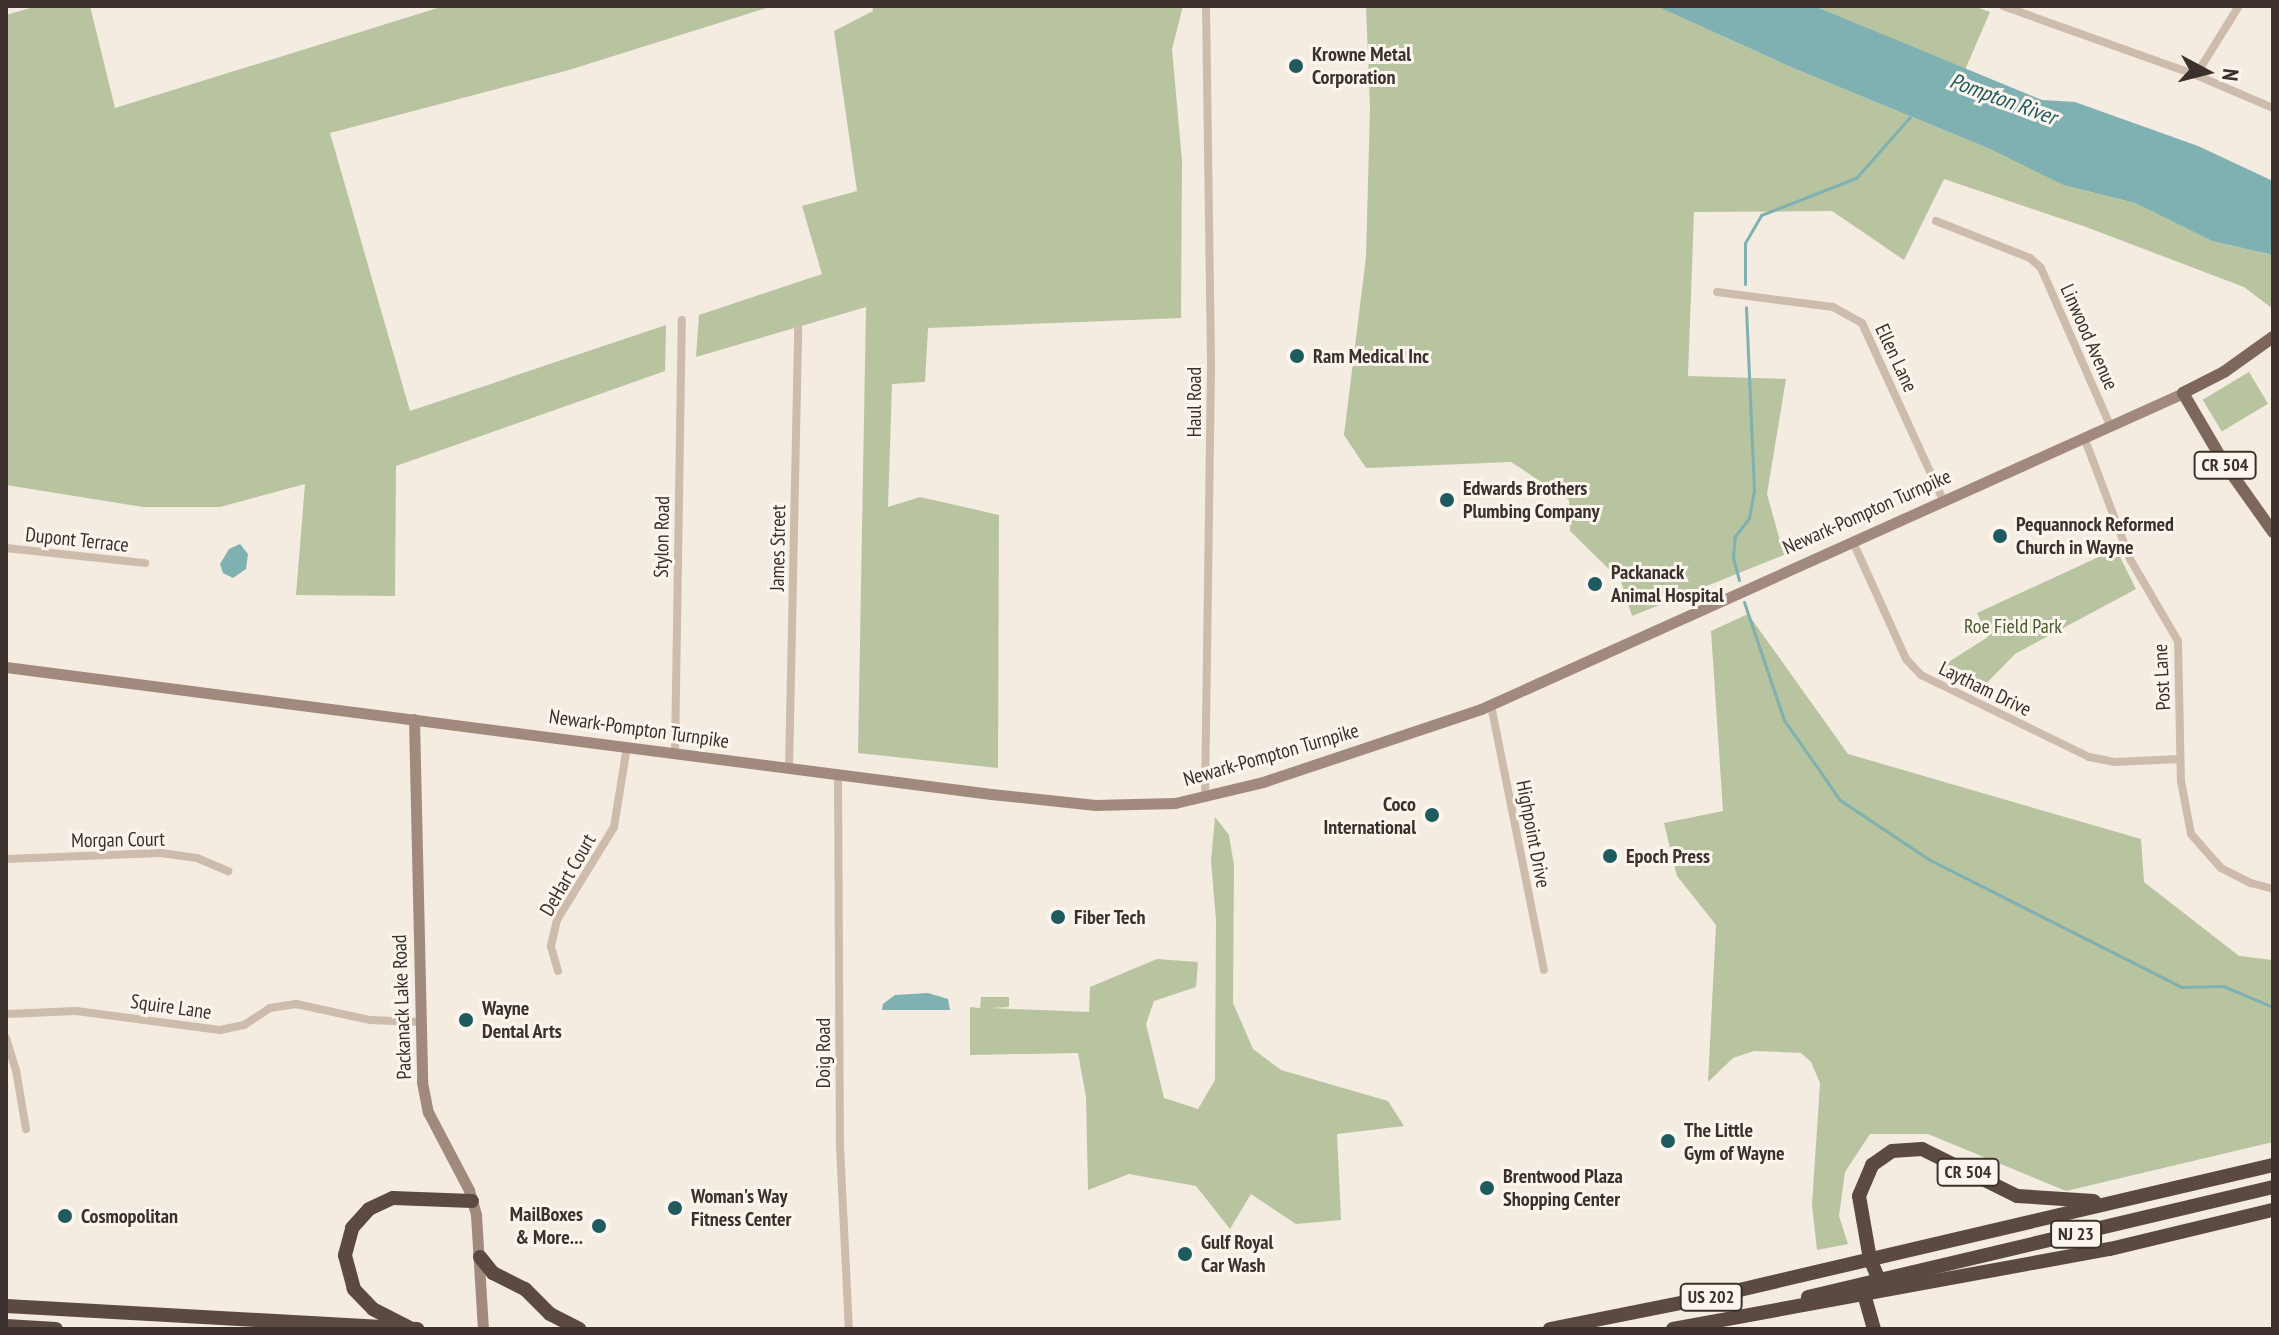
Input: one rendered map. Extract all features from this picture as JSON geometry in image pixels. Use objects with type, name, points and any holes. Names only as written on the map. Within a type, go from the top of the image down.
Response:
[{"type":"highway","name":"CR 504","points":[[1879,1280],[1870,1259],[1859,1206],[1861,1187],[1872,1165],[1899,1149],[1914,1147],[1937,1155],[2017,1196],[2060,1202],[2118,1201]]},
{"type":"highway","name":"US 202","points":[[1550,1329],[1681,1304],[2273,1165]]},
{"type":"highway","name":"NJ 23","points":[[1702,1323],[1863,1290],[1879,1280],[2273,1187]]},
{"type":"highway","points":[[414,1329],[373,1309],[354,1289],[345,1255],[352,1228],[369,1209],[393,1198],[472,1201]]},
{"type":"highway","points":[[1863,1290],[1897,1290],[2110,1249],[2273,1210]]},
{"type":"highway","points":[[480,1257],[493,1273],[525,1289],[550,1314],[579,1329]]},
{"type":"highway","points":[[1842,1266],[1856,1274],[1874,1329]]},
{"type":"highway","points":[[1879,1280],[1897,1290]]},
{"type":"highway","points":[[6,1306],[414,1329]]},
{"type":"highway","name":"US 202","points":[[1673,1329],[1702,1323]]},
{"type":"highway","points":[[6,1326],[56,1329]]},
{"type":"main road","name":"Newark-Pompton Turnpike","points":[[6,667],[789,769],[1095,805],[1148,806],[1205,798],[1395,740],[1491,705],[2183,393],[2224,372],[2273,337]]},
{"type":"main road","name":"CR 504","points":[[2183,393],[2224,463],[2273,532]]},
{"type":"main road","name":"Packanack Lake Road","points":[[414,719],[422,1082],[428,1112],[472,1201],[480,1257],[483,1329]]},
{"type":"street","name":"Haul Road","points":[[1205,798],[1211,362],[1206,6]]},
{"type":"street","points":[[2003,6],[2196,75],[2273,108]]},
{"type":"street","points":[[2196,75],[2239,6]]},
{"type":"street","name":"Linwood Avenue","points":[[1936,221],[2036,262],[2110,425]]},
{"type":"street","name":"Ellen Lane","points":[[1717,292],[1833,307],[1862,323],[1943,500]]},
{"type":"street","name":"Stylon Road","points":[[675,753],[682,320]]},
{"type":"street","name":"James Street","points":[[789,769],[798,328]]},
{"type":"street","name":"Post Lane","points":[[2084,437],[2130,559],[2176,634],[2180,651],[2180,759],[2185,821],[2198,847],[2236,877],[2273,889]]},
{"type":"street","name":"Laytham Drive","points":[[1853,542],[1906,659],[1921,675],[2089,757],[2115,762],[2180,759]]},
{"type":"street","name":"Dupont Terrace","points":[[6,548],[145,563]]},
{"type":"street","name":"Highpoint Drive","points":[[1491,705],[1544,970]]},
{"type":"street","name":"DeHart Court","points":[[558,971],[551,946],[557,920],[614,827],[627,747]]},
{"type":"street","name":"Doig Road","points":[[838,775],[840,1147],[849,1329]]},
{"type":"street","name":"Morgan Court","points":[[6,859],[161,853],[197,858],[228,871]]},
{"type":"street","name":"Squire Lane","points":[[6,1014],[76,1011],[220,1030],[244,1025],[270,1008],[296,1004],[381,1021],[420,1022]]},
{"type":"street","points":[[6,1038],[16,1070],[26,1129]]},
{"type":"green space","points":[[37,6],[90,6],[115,108],[444,6],[773,6],[569,70],[330,133],[410,411],[666,325],[665,371],[396,466],[395,596],[296,595],[305,484],[220,507],[143,507],[6,485],[6,15]]},
{"type":"green space","points":[[872,6],[1183,6],[1172,49],[1182,161],[1181,318],[928,328],[925,382],[892,384],[888,507],[920,497],[999,515],[998,768],[858,753],[866,307],[696,357],[699,315],[822,274],[802,206],[857,191],[834,31],[873,11]]},
{"type":"green space","points":[[1366,6],[1656,6],[1793,68],[1990,149],[2063,185],[2135,203],[2212,241],[2273,255],[2273,309],[2244,287],[2086,227],[1944,179],[1904,260],[1832,211],[1694,212],[1688,376],[1786,379],[1767,494],[1784,555],[1632,616],[1621,581],[1570,531],[1569,500],[1511,462],[1366,468],[1344,435],[1366,257],[1370,108]]},
{"type":"green space","points":[[1814,6],[1973,6],[1990,12],[1965,70]]},
{"type":"green space","points":[[2249,372],[2268,404],[2222,432],[2203,400]]},
{"type":"green space","name":"Roe Field Park","points":[[2116,549],[2136,589],[2015,654],[1977,693],[1936,670],[1988,637],[1977,613]]},
{"type":"green space","points":[[1748,614],[1848,754],[2141,839],[2144,882],[2239,956],[2273,960],[2273,1142],[2066,1191],[1928,1134],[1870,1134],[1845,1172],[1839,1216],[1848,1244],[1817,1250],[1812,1205],[1820,1083],[1811,1062],[1801,1053],[1754,1051],[1733,1058],[1708,1082],[1716,925],[1677,876],[1664,823],[1723,811],[1711,631]]},
{"type":"green space","points":[[1215,817],[1229,835],[1234,865],[1233,1003],[1253,1049],[1281,1070],[1388,1101],[1404,1126],[1337,1134],[1341,1220],[1296,1224],[1251,1194],[1230,1229],[1196,1186],[1129,1174],[1088,1190],[1086,1097],[1078,1053],[970,1055],[970,1007],[980,1008],[981,997],[1009,997],[1009,1007],[990,1008],[1089,1012],[1090,987],[1157,959],[1198,962],[1196,987],[1154,1001],[1146,1024],[1164,1098],[1198,1109],[1215,1080],[1216,920],[1211,861]]},
{"type":"water","name":"Pompton River","points":[[1656,6],[1814,6],[2042,100],[2075,102],[2198,146],[2273,181],[2273,255],[2212,241],[2135,203],[2063,185],[1990,149],[1793,68]]},
{"type":"water","points":[[240,544],[248,554],[246,569],[233,578],[223,573],[220,564],[229,549]]},
{"type":"water","points":[[928,993],[948,999],[950,1010],[882,1010],[883,1004],[895,995]]},
{"type":"waterway","points":[[1745,284],[1745,243],[1761,215],[1856,178],[1910,117]]},
{"type":"waterway","points":[[1739,580],[1733,557],[1735,536],[1749,518],[1754,491],[1746,307]]},
{"type":"waterway","points":[[1744,602],[1784,720],[1840,800],[1930,860],[2181,987],[2223,986],[2273,1007]]},
{"type":"place","name":"Krowne Metal Corporation","points":[[1296,66]]},
{"type":"place","name":"Ram Medical Inc","points":[[1297,356]]},
{"type":"place","name":"Edwards Brothers Plumbing Company","points":[[1447,500]]},
{"type":"place","name":"Pequannock Reformed Church in Wayne","points":[[2000,536]]},
{"type":"place","name":"Packanack Animal Hospital","points":[[1595,584]]},
{"type":"place","name":"Coco International","points":[[1432,815]]},
{"type":"place","name":"Epoch Press","points":[[1610,856]]},
{"type":"place","name":"Fiber Tech","points":[[1058,917]]},
{"type":"place","name":"Wayne Dental Arts","points":[[466,1020]]},
{"type":"place","name":"The Little Gym of Wayne","points":[[1668,1141]]},
{"type":"place","name":"Brentwood Plaza Shopping Center","points":[[1487,1188]]},
{"type":"place","name":"Woman's Way Fitness Center","points":[[675,1208]]},
{"type":"place","name":"Cosmopolitan","points":[[65,1216]]},
{"type":"place","name":"MailBoxes & More...","points":[[599,1226]]},
{"type":"place","name":"Gulf Royal Car Wash","points":[[1185,1254]]}]
